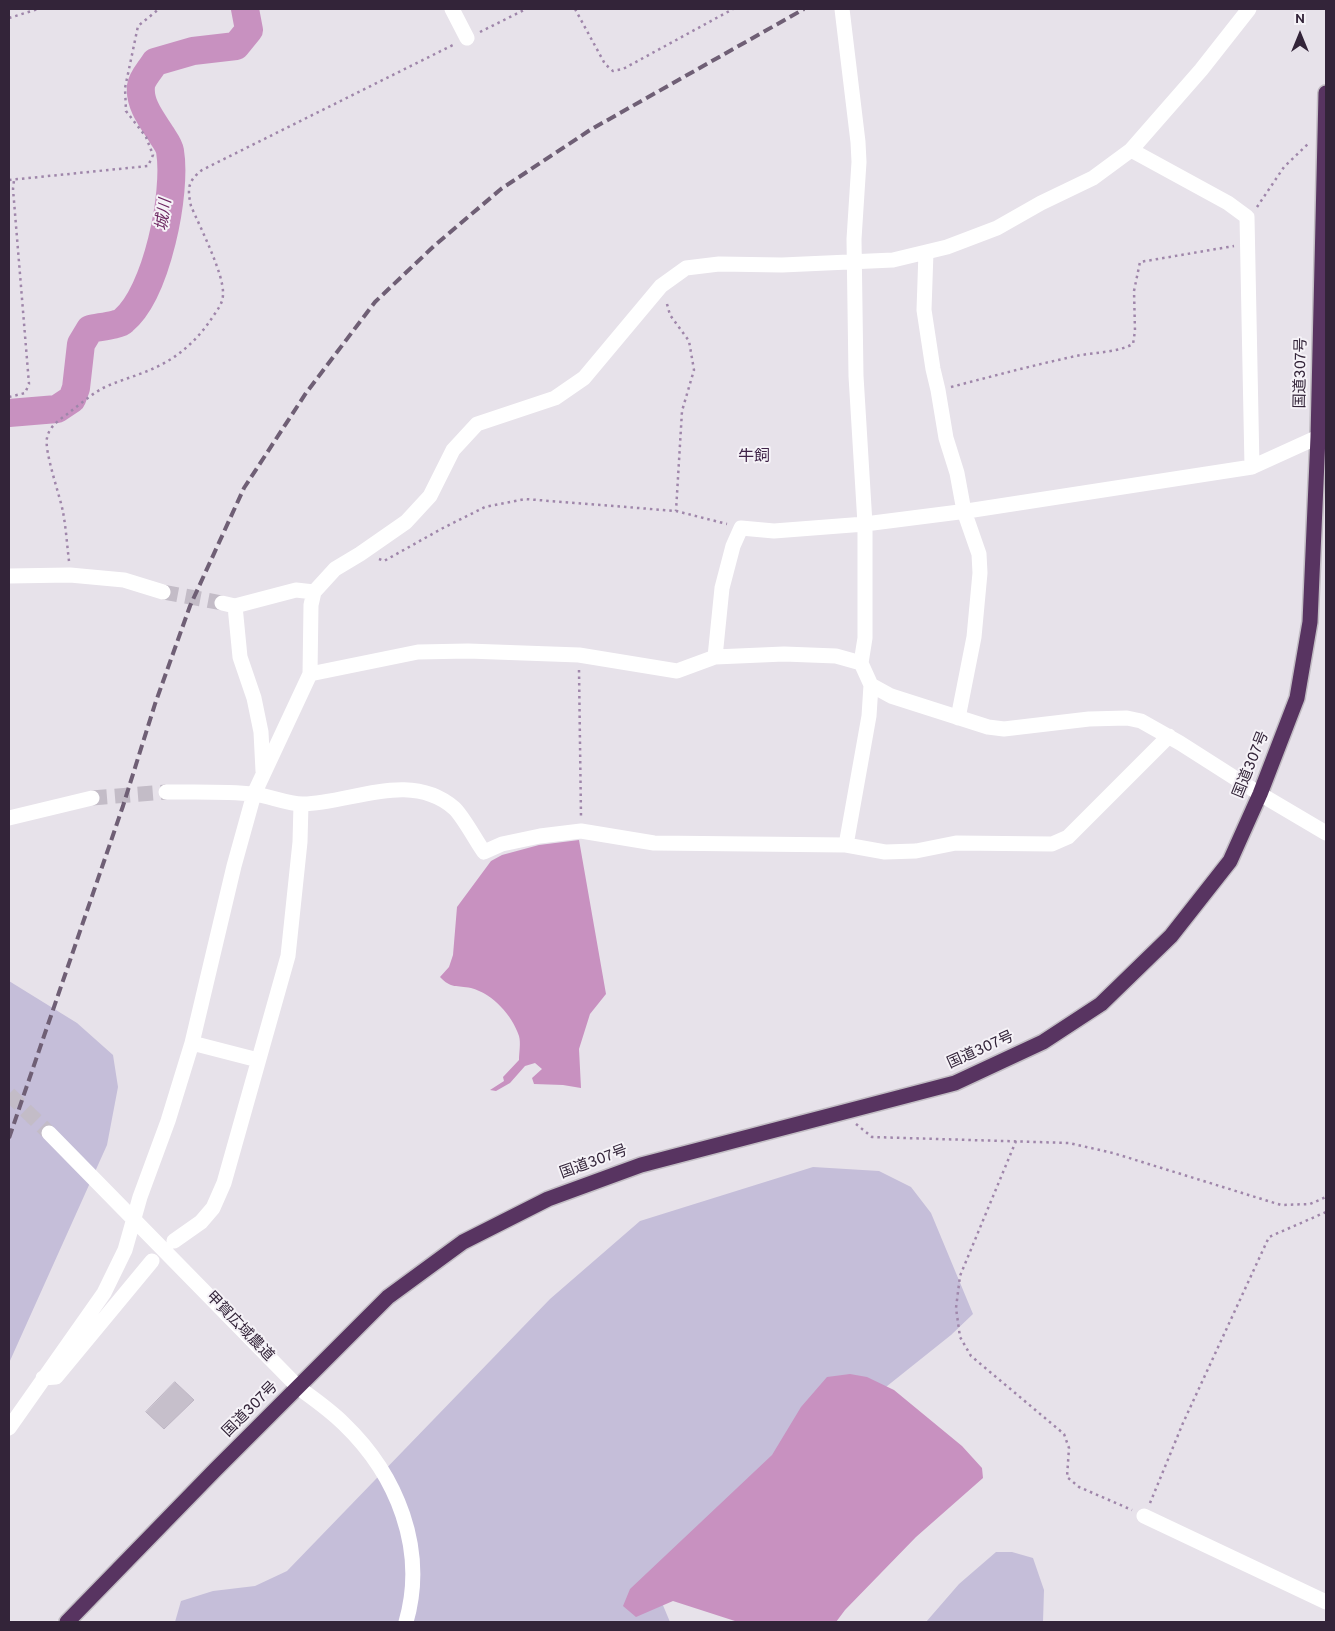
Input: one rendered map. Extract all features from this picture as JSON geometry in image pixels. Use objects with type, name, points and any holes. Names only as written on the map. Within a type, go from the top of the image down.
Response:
[{"type":"highway","name":"国道307号","points":[[66,1622],[388,1297],[463,1242],[548,1199],[641,1165],[955,1083],[1043,1042],[1101,1004],[1171,936],[1230,861],[1260,794],[1297,698],[1308,631],[1318,436],[1326,93]]},
{"type":"street","points":[[452,9],[467,38]]},
{"type":"street","points":[[842,9],[859,162],[854,239],[856,376],[865,524],[865,638],[861,663],[871,685],[869,716],[846,845]]},
{"type":"street","points":[[9,1428],[104,1293],[125,1250],[140,1197],[168,1121],[192,1043],[230,884],[254,794],[310,674],[311,605],[314,592],[335,569],[406,522],[430,496],[453,450],[477,424],[555,398],[584,378],[661,286],[686,268],[719,264],[782,265],[893,260],[947,247],[997,228],[1041,203],[1092,178],[1131,150],[1201,70],[1248,9]]},
{"type":"street","points":[[1131,150],[1228,203],[1247,217],[1252,467]]},
{"type":"street","points":[[926,252],[924,310],[933,369],[946,438],[957,473],[964,511],[979,554],[980,573],[974,637],[958,718]]},
{"type":"street","points":[[715,657],[722,588],[733,546],[741,528],[774,531],[865,524],[964,511],[1252,467],[1318,436]]},
{"type":"street","points":[[9,576],[70,575],[124,580],[162,592]]},
{"type":"street","points":[[263,775],[261,732],[254,698],[240,657],[229,604],[296,590],[314,592]]},
{"type":"street","points":[[310,674],[418,652],[468,651],[579,655],[677,671],[715,657],[784,654],[836,656],[861,663]]},
{"type":"street","points":[[871,685],[891,696],[988,727],[1004,729],[1089,719],[1127,718],[1142,721],[1326,833]]},
{"type":"street","points":[[166,792],[254,794],[301,804],[332,802],[384,791],[417,790],[436,797],[455,808],[484,852],[502,844],[540,836],[582,831],[654,843],[846,845],[885,852],[916,851],[956,843],[1052,844],[1068,837],[1169,736]]},
{"type":"street","points":[[9,818],[92,798]]},
{"type":"street","points":[[174,1241],[200,1222],[213,1208],[224,1183],[288,956],[300,842],[301,804]]},
{"type":"street","points":[[192,1043],[258,1060]]},
{"type":"street","name":"甲賀広域農道","points":[[49,1134],[299,1388],[343,1423],[374,1459],[398,1501],[407,1526],[413,1567],[412,1588],[406,1622]]},
{"type":"street","points":[[43,1378],[56,1378],[152,1261]]},
{"type":"street","points":[[1144,1516],[1326,1602]]},
{"type":"path","points":[[9,18],[38,9]]},
{"type":"path","points":[[9,180],[148,166],[153,155],[146,137],[126,111],[125,88],[138,26],[159,9]]},
{"type":"path","points":[[70,575],[63,513],[46,439],[49,432],[54,425],[83,401],[102,389],[121,380],[144,374],[184,351],[206,326],[222,302],[221,276],[188,195],[192,178],[202,170],[526,9]]},
{"type":"path","points":[[575,9],[604,64],[613,71],[623,69],[733,9]]},
{"type":"path","points":[[1247,217],[1256,208],[1284,167],[1311,141]]},
{"type":"path","points":[[9,397],[25,393],[29,384],[13,189],[14,180]]},
{"type":"path","points":[[938,390],[1031,366],[1084,354],[1124,348],[1133,344],[1136,331],[1134,291],[1140,262],[1248,243]]},
{"type":"path","points":[[661,286],[670,314],[689,341],[694,370],[682,411],[676,511]]},
{"type":"path","points":[[360,554],[384,561],[485,507],[525,499],[676,511],[741,528]]},
{"type":"path","points":[[579,655],[582,831]]},
{"type":"path","points":[[844,1113],[872,1137],[1069,1143],[1114,1154],[1281,1205],[1310,1204],[1326,1197]]},
{"type":"path","points":[[1016,1141],[960,1276],[956,1308],[960,1337],[971,1356],[1064,1434],[1069,1448],[1067,1477],[1079,1487],[1144,1516],[1183,1423],[1269,1237],[1326,1212]]},
{"type":"shaded area","points":[[579,840],[606,994],[590,1014],[579,1049],[581,1088],[534,1084],[532,1078],[542,1069],[535,1063],[525,1066],[510,1083],[496,1091],[490,1090],[504,1081],[503,1077],[519,1060],[520,1039],[512,1020],[494,1000],[471,988],[451,985],[440,977],[449,967],[453,955],[457,907],[491,861],[502,855],[539,845]]},
{"type":"shaded area","points":[[9,981],[77,1023],[113,1055],[118,1087],[107,1145],[9,1363]]},
{"type":"shaded area","points":[[813,1167],[879,1171],[911,1187],[931,1213],[973,1314],[951,1335],[658,1569],[657,1591],[670,1622],[175,1622],[181,1601],[213,1591],[255,1586],[287,1571],[550,1299],[640,1221]]},
{"type":"shaded area","points":[[850,1374],[867,1377],[894,1390],[962,1446],[982,1468],[983,1478],[916,1537],[845,1610],[836,1622],[738,1622],[673,1601],[636,1617],[623,1606],[630,1589],[772,1455],[801,1407],[827,1377]]},
{"type":"shaded area","points":[[996,1552],[1012,1552],[1033,1558],[1044,1590],[1043,1622],[926,1622],[959,1584]]},
{"type":"building","points":[[175,1382],[194,1400],[164,1429],[146,1412]]},
{"type":"waterway","name":"城川","points":[[9,413],[57,409],[72,399],[76,388],[81,344],[90,329],[121,322],[135,307],[146,288],[162,241],[167,215],[171,169],[169,147],[144,105],[141,93],[142,83],[155,62],[193,51],[236,46],[249,30],[245,9]]},
{"type":"tunnel","points":[[163,592],[222,603]]},
{"type":"tunnel","points":[[92,798],[166,792]]},
{"type":"tunnel","points":[[9,1094],[49,1133]]},
{"type":"railway","points":[[9,1138],[123,806],[155,704],[190,606],[244,488],[306,393],[375,302],[434,246],[501,189],[590,130],[804,9]]},
{"type":"district","name":"牛飼","points":[[754,458]]}]
